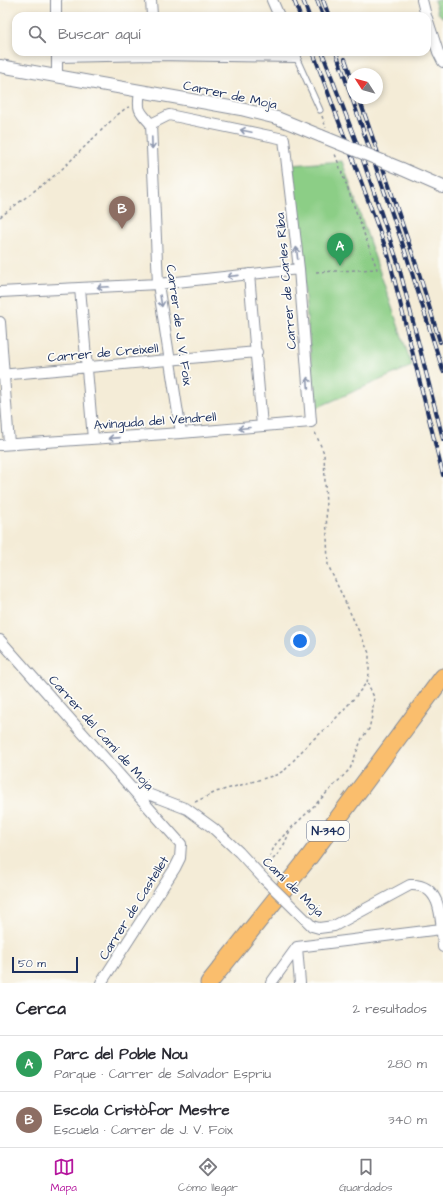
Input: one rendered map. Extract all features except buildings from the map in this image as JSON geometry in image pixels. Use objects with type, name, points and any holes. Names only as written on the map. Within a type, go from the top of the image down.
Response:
[{"type":"highway","name":"N-340","points":[[208,983],[310,856],[443,677]]},
{"type":"street","points":[[56,0],[56,12]]},
{"type":"street","points":[[151,0],[152,12]]},
{"type":"street","points":[[272,0],[277,12]]},
{"type":"street","points":[[422,0],[426,12]]},
{"type":"street","points":[[431,27],[440,48],[443,62]]},
{"type":"street","points":[[57,56],[58,76]]},
{"type":"street","name":"Carrer de Moja","points":[[0,66],[241,109],[277,118],[324,134],[442,186]]},
{"type":"street","points":[[140,92],[138,104],[139,111],[152,124]]},
{"type":"street","name":"Carrer de Carles Riba","points":[[152,124],[168,115],[284,139],[299,269],[311,422]]},
{"type":"street","name":"Carrer de J. V. Foix","points":[[152,124],[158,284],[181,433]]},
{"type":"street","points":[[0,292],[158,284],[299,269]]},
{"type":"street","points":[[249,274],[257,352],[262,426]]},
{"type":"street","points":[[80,288],[93,439]]},
{"type":"street","points":[[0,322],[4,444]]},
{"type":"street","name":"Carrer de Creixell","points":[[2,375],[257,352]]},
{"type":"street","name":"Avinguda del Vendrell","points":[[4,444],[181,433],[311,422]]},
{"type":"street","name":"Carrer del Camí de Moja","points":[[0,640],[133,788],[181,844]]},
{"type":"street","name":"Camí de Moja","points":[[133,788],[187,808],[213,828],[239,852],[312,926],[319,928],[334,926],[410,885],[419,885],[428,889],[435,896],[440,907],[443,947]]},
{"type":"street","name":"Carrer de Castellet","points":[[101,983],[176,868],[180,858],[181,844]]},
{"type":"street","points":[[271,983],[297,946],[441,929]]},
{"type":"street","points":[[297,946],[300,983]]},
{"type":"lane","points":[[295,56],[320,110]]},
{"type":"path","points":[[0,217],[59,172],[116,116],[126,108],[138,104]]},
{"type":"path","points":[[320,110],[324,134]]},
{"type":"path","points":[[316,272],[377,269],[336,154]]},
{"type":"path","points":[[187,808],[198,800],[216,792],[276,775],[285,770],[310,742],[328,727],[367,682],[370,665],[369,653],[328,565],[324,452],[311,422]]},
{"type":"path","points":[[264,879],[275,845],[290,828],[307,814],[350,769],[362,738],[369,729],[372,716],[374,697],[367,682]]},
{"type":"path","points":[[268,863],[275,858],[282,849],[290,828]]},
{"type":"green space","points":[[434,0],[443,0],[443,18],[438,13]]},
{"type":"green space","points":[[342,161],[412,366],[316,408],[292,165]]},
{"type":"railway","points":[[294,0],[298,12]]},
{"type":"railway","points":[[303,0],[308,12]]},
{"type":"railway","points":[[317,0],[322,12]]},
{"type":"railway","points":[[323,0],[328,12]]},
{"type":"railway","points":[[314,56],[388,254],[443,475]]},
{"type":"railway","points":[[324,56],[363,160],[398,263],[443,439]]},
{"type":"railway","points":[[337,56],[405,251],[443,371]]},
{"type":"railway","points":[[345,59],[348,68]]},
{"type":"railway","points":[[361,104],[419,273],[440,342]]},
{"type":"place","name":"Escola Cristòfor Mestre","points":[[122,229]]},
{"type":"place","name":"Parc del Poble Nou","points":[[340,266]]}]
